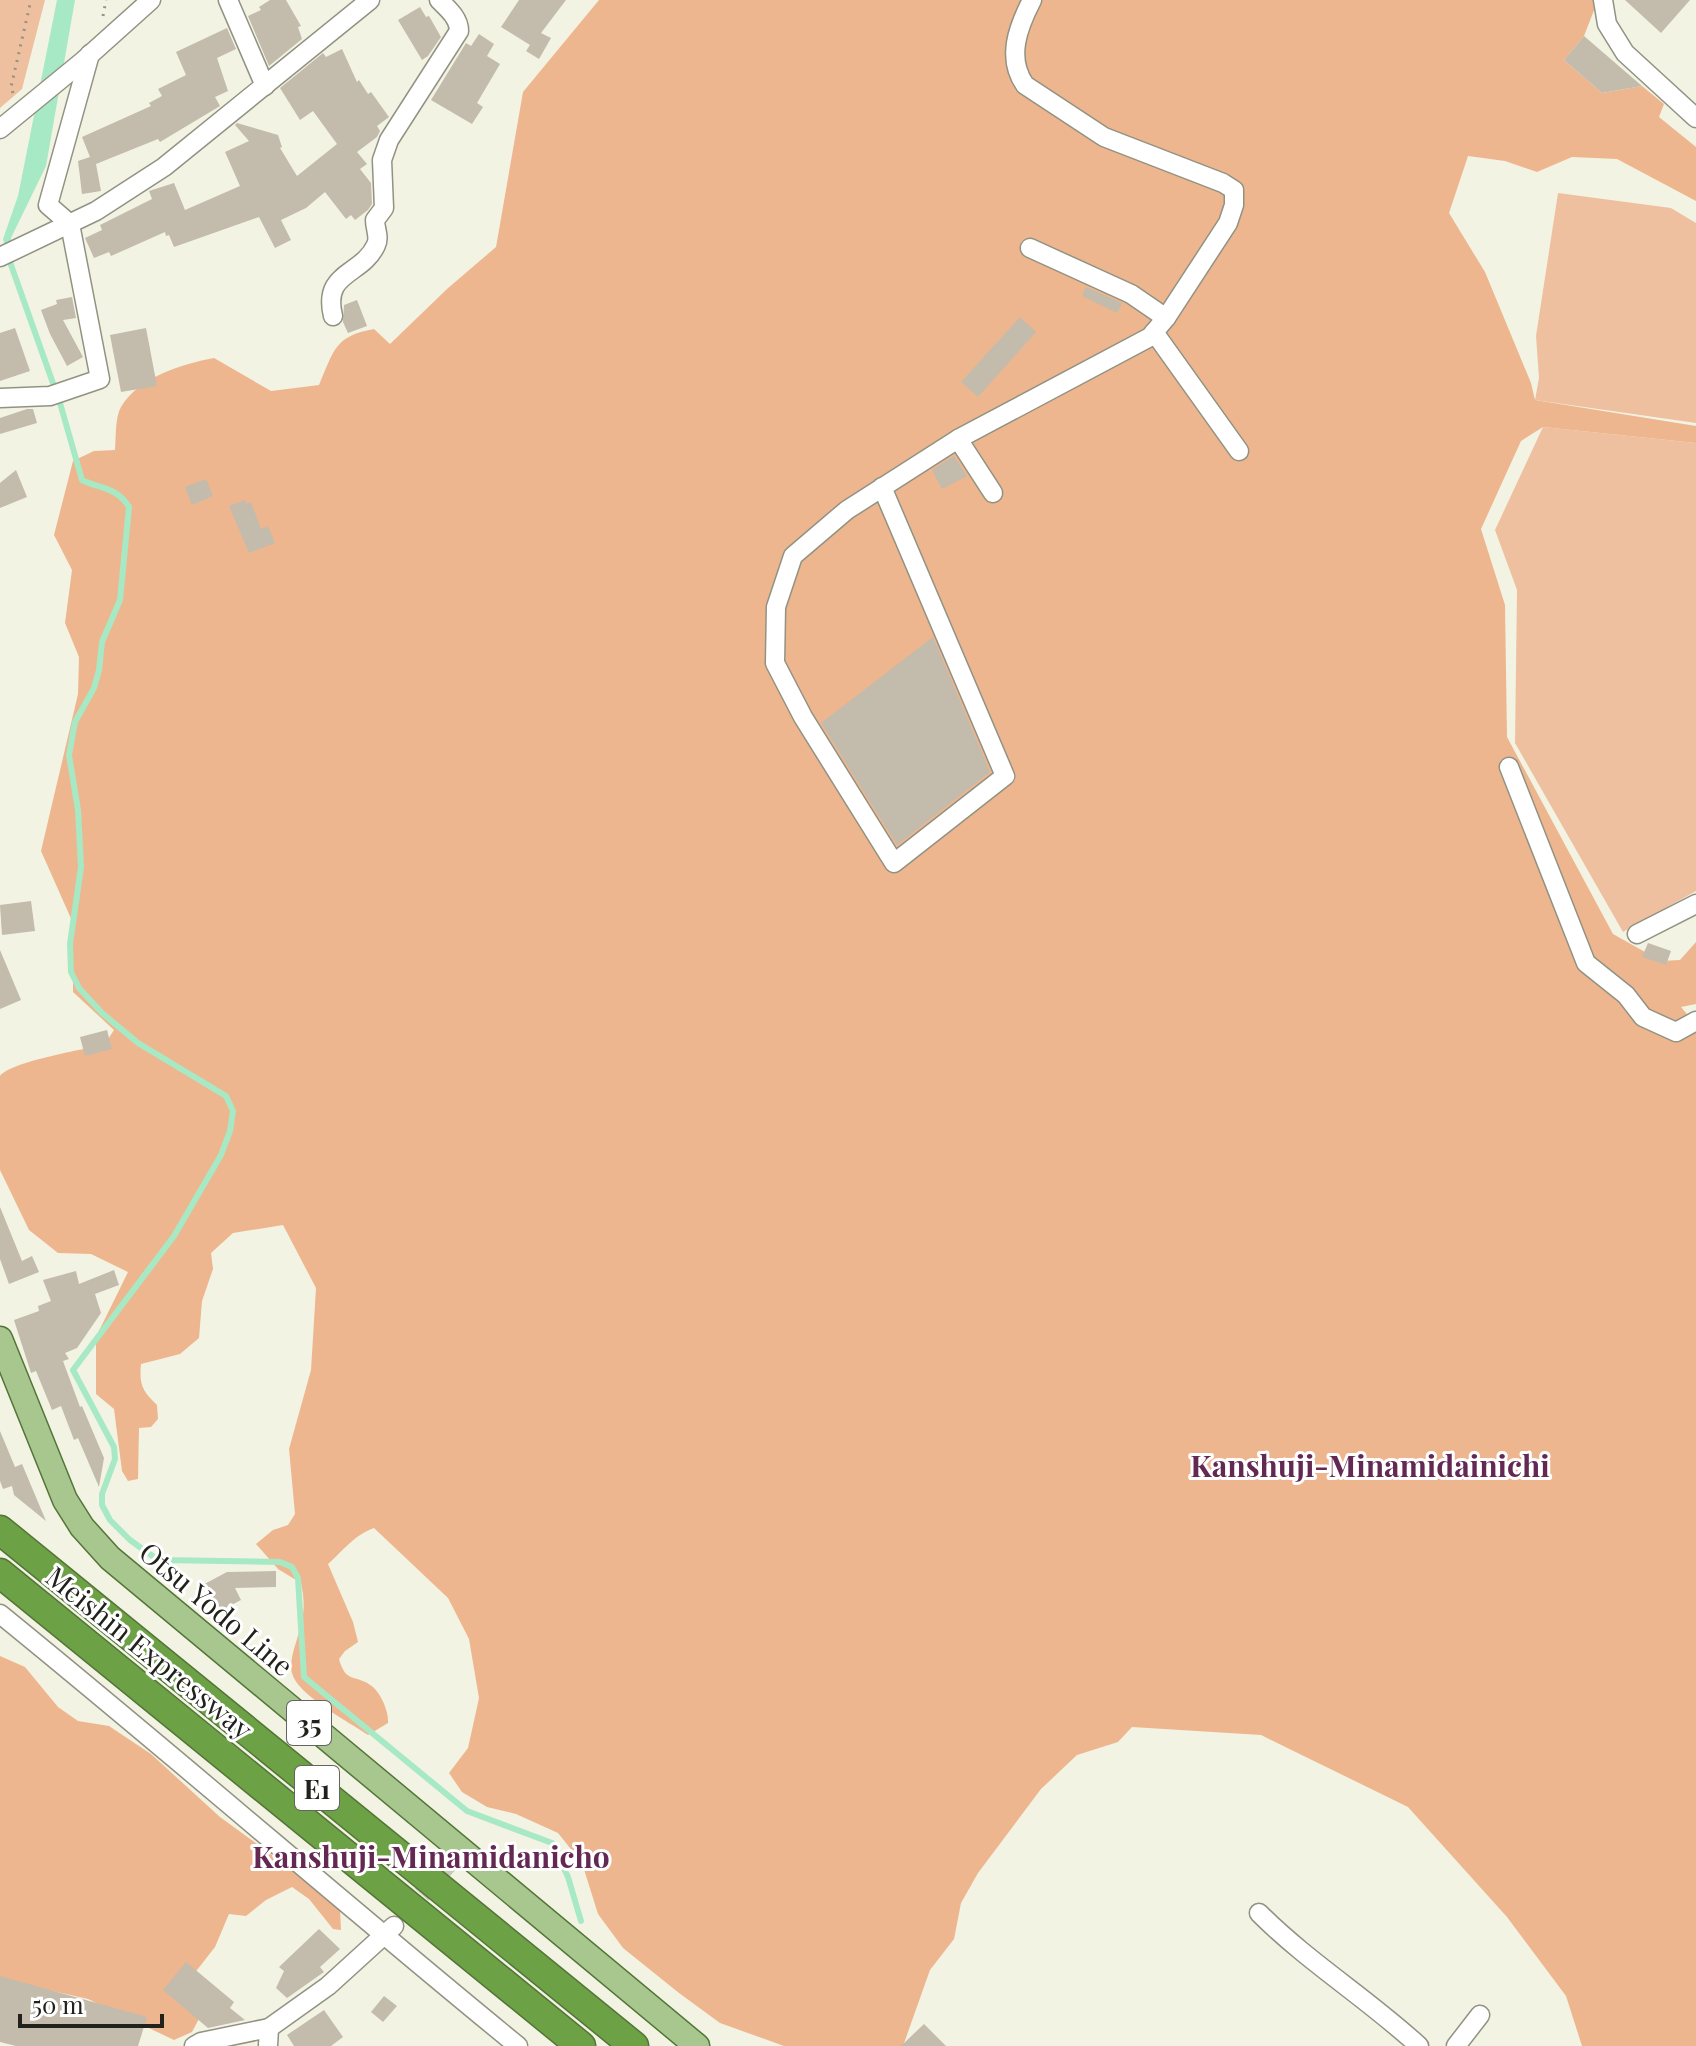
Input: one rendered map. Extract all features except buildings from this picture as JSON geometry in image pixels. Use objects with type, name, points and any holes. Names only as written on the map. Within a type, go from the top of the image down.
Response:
[{"type":"highway","name":"Meishin Expressway","points":[[0,1530],[634,2046]]},
{"type":"highway","name":"Meishin Expressway","points":[[0,1573],[581,2046]]},
{"type":"main road","name":"Otsu Yodo Line","points":[[0,1339],[65,1500],[82,1527],[110,1558],[457,1855],[697,2046]]},
{"type":"street","points":[[0,129],[151,0]]},
{"type":"street","points":[[228,0],[265,86]]},
{"type":"street","points":[[7,253],[96,211],[164,167],[370,0]]},
{"type":"street","points":[[333,316],[330,294],[336,283],[377,243],[374,225],[384,208],[382,160],[389,140],[459,31],[454,16],[439,0]]},
{"type":"street","points":[[882,487],[1005,776],[894,863],[803,717],[775,663],[776,607],[793,556],[847,510],[882,487],[958,439],[1150,337],[1228,223],[1234,205],[1234,190],[1223,183],[1104,137],[1025,85],[1017,73],[1015,44],[1032,0]]},
{"type":"street","points":[[1603,0],[1607,24],[1625,53],[1696,118]]},
{"type":"street","points":[[0,398],[50,396],[100,379],[70,224],[48,205],[86,58]]},
{"type":"street","points":[[1030,248],[1131,294],[1160,325],[1239,451]]},
{"type":"street","points":[[958,439],[993,493]]},
{"type":"street","points":[[1509,767],[1586,963],[1626,995],[1643,1017],[1676,1032],[1696,1021]]},
{"type":"street","points":[[1637,934],[1696,904]]},
{"type":"street","points":[[0,1614],[389,1932],[518,2046]]},
{"type":"street","points":[[1259,1913],[1287,1940],[1419,2046]]},
{"type":"street","points":[[194,2046],[201,2042],[268,2037],[389,1932]]},
{"type":"street","points":[[1456,2046],[1480,2015]]},
{"type":"path","points":[[27,107],[10,88],[31,0]]},
{"type":"shaded area","points":[[0,0],[45,0],[22,89],[0,108]]},
{"type":"shaded area","points":[[57,0],[75,0],[46,166],[11,238],[14,262],[11,267],[3,239],[18,196]]},
{"type":"shaded area","points":[[599,0],[1598,0],[1584,36],[1564,60],[1602,93],[1642,86],[1664,104],[1659,117],[1696,147],[1696,201],[1617,159],[1572,157],[1537,172],[1505,161],[1468,156],[1449,213],[1485,272],[1531,383],[1535,400],[1696,426],[1696,443],[1543,427],[1521,441],[1481,529],[1505,605],[1507,737],[1613,934],[1661,961],[1680,960],[1696,942],[1696,1004],[1681,1007],[1696,1025],[1696,2046],[1582,2046],[1566,1996],[1507,1917],[1408,1807],[1261,1735],[1132,1727],[1118,1742],[1077,1755],[1041,1789],[978,1873],[961,1903],[954,1939],[930,1970],[903,2046],[784,2046],[720,2023],[623,1948],[598,1914],[582,1863],[558,1833],[516,1814],[487,1807],[462,1792],[449,1773],[468,1748],[479,1698],[469,1639],[448,1598],[374,1528],[354,1539],[328,1564],[353,1622],[358,1642],[339,1659],[342,1667],[348,1676],[376,1690],[386,1709],[388,1723],[368,1735],[313,1699],[296,1681],[291,1665],[303,1616],[301,1583],[278,1569],[256,1544],[273,1530],[288,1525],[295,1514],[289,1449],[311,1370],[316,1288],[283,1225],[233,1233],[211,1253],[213,1269],[202,1301],[199,1338],[180,1354],[141,1364],[143,1387],[157,1405],[158,1419],[151,1427],[139,1428],[138,1479],[128,1481],[122,1471],[114,1409],[96,1394],[96,1337],[128,1272],[91,1254],[58,1253],[29,1230],[0,1170],[0,1076],[33,1061],[105,1044],[114,1030],[73,992],[73,923],[41,851],[78,694],[79,657],[65,623],[72,570],[54,535],[73,461],[94,451],[115,450],[121,407],[150,380],[175,368],[214,358],[271,391],[319,385],[337,347],[361,332],[374,329],[390,344],[496,247],[523,92]]},
{"type":"shaded area","points":[[1558,193],[1671,208],[1696,223],[1696,423],[1535,400],[1539,378],[1536,336]]},
{"type":"shaded area","points":[[1543,427],[1696,443],[1696,891],[1623,932],[1515,743],[1517,590],[1495,530]]},
{"type":"shaded area","points":[[0,1656],[25,1667],[58,1707],[78,1721],[109,1726],[151,1754],[220,1817],[302,1877],[340,1910],[341,1930],[333,1929],[309,1899],[292,1887],[266,1900],[246,1916],[229,1914],[215,1947],[190,1979],[202,2013],[192,2032],[174,2040],[88,1999],[0,1979]]},
{"type":"waterway","points":[[10,262],[60,403],[82,480],[114,492],[129,507],[120,600],[102,642],[94,688],[75,722],[69,755],[78,810],[81,867],[70,944],[71,972],[79,988],[102,1013],[138,1043],[226,1096],[233,1111],[221,1155],[174,1236],[73,1370],[114,1447],[115,1459],[102,1494],[102,1505],[110,1520],[130,1540],[158,1560],[280,1562],[292,1567],[298,1578],[304,1677],[467,1811],[552,1843],[568,1877],[581,1921]]},
{"type":"tunnel","points":[[404,1915],[452,1860]]},
{"type":"district","name":"Kanshuji-Minamidainichi","points":[[1370,1465]]},
{"type":"district","name":"Kanshuji-Minamidanicho","points":[[431,1856]]}]
